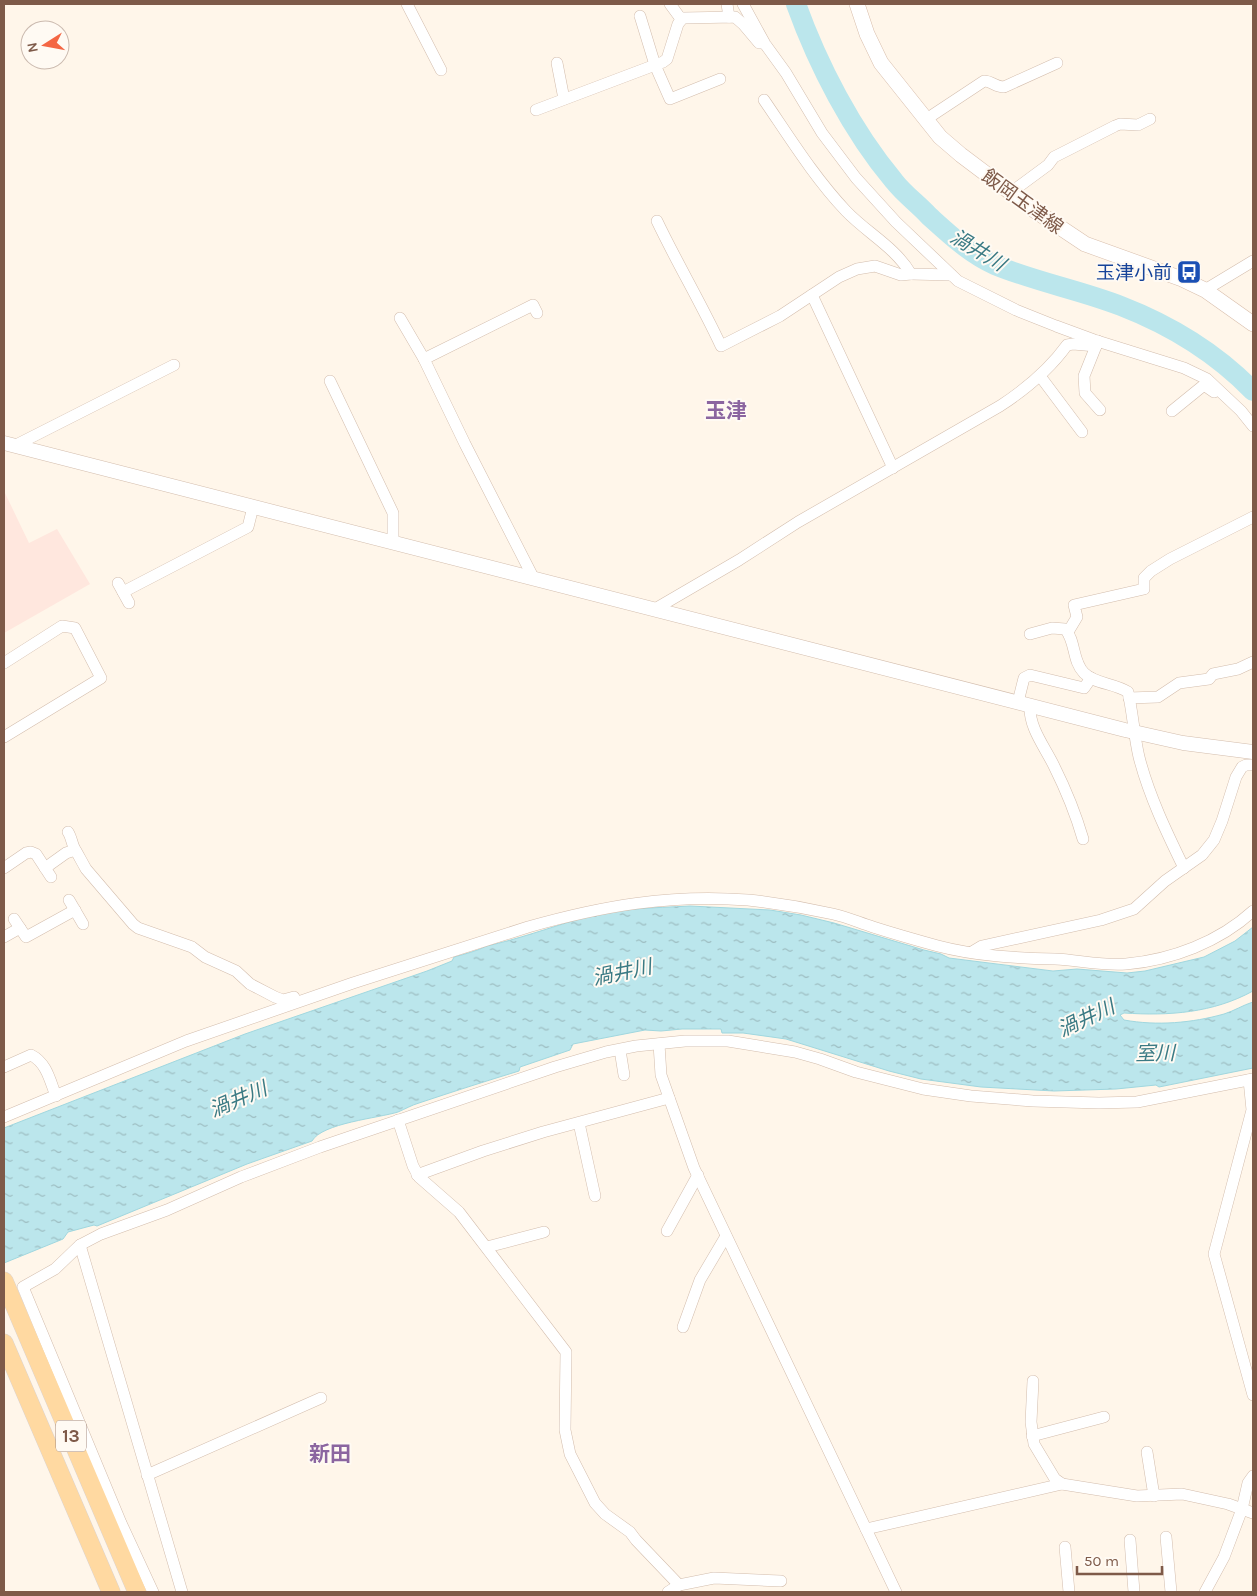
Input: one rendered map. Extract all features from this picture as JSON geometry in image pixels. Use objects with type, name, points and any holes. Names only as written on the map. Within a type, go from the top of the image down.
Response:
[{"type":"main road","name":"飯岡玉津線","points":[[858,4],[867,34],[880,63],[925,120],[960,155],[1061,230],[1085,244],[1182,279],[1206,290],[1253,324]]},
{"type":"main road","name":"13","points":[[4,1281],[137,1592]]},
{"type":"main road","name":"13","points":[[4,1343],[111,1592]]},
{"type":"street","points":[[406,4],[441,70]]},
{"type":"street","points":[[670,4],[681,19]]},
{"type":"street","points":[[727,4],[729,17]]},
{"type":"street","points":[[743,4],[765,44],[786,73],[822,133],[856,178],[896,222],[958,281],[1016,310],[1097,343],[1184,368],[1207,379],[1241,411],[1253,426]]},
{"type":"street","points":[[640,16],[656,65],[672,104],[720,79]]},
{"type":"street","points":[[681,19],[689,17],[735,17],[739,19],[759,43],[765,44]]},
{"type":"street","points":[[536,110],[656,65],[667,59],[681,19]]},
{"type":"street","points":[[557,63],[564,99]]},
{"type":"street","points":[[925,120],[984,81],[990,81],[998,87],[1004,87],[1057,64]]},
{"type":"street","points":[[764,100],[806,163],[844,208],[854,219],[886,244],[905,263],[911,274]]},
{"type":"street","points":[[1010,193],[1048,165],[1054,157],[1120,124],[1138,125],[1150,119]]},
{"type":"street","points":[[657,220],[721,346],[780,316],[839,277],[867,267],[880,266],[901,275],[952,275]]},
{"type":"street","points":[[1206,290],[1253,261]]},
{"type":"street","points":[[812,295],[893,468]]},
{"type":"street","points":[[424,358],[533,305],[537,313]]},
{"type":"street","points":[[400,318],[424,358],[465,444],[534,579]]},
{"type":"street","points":[[655,609],[739,560],[798,522],[1000,406],[1024,390],[1040,376],[1068,345],[1097,343]]},
{"type":"street","points":[[1097,343],[1084,376],[1085,393],[1100,410]]},
{"type":"street","points":[[9,445],[174,366]]},
{"type":"street","points":[[1040,376],[1082,432]]},
{"type":"street","points":[[330,382],[393,513],[392,543]]},
{"type":"street","points":[[1172,411],[1204,385],[1216,393],[1222,393]]},
{"type":"street","points":[[9,445],[1136,732],[1183,743],[1253,752]]},
{"type":"street","points":[[123,593],[248,527],[253,507]]},
{"type":"street","points":[[1068,632],[1077,616],[1074,605],[1144,590],[1144,578],[1158,566],[1253,517]]},
{"type":"street","points":[[4,663],[62,626],[76,628],[101,678],[4,737]]},
{"type":"street","points":[[1030,634],[1052,628],[1065,629],[1068,632],[1079,666],[1090,678],[1128,692],[1139,756],[1145,775],[1164,827],[1184,868]]},
{"type":"street","points":[[1129,698],[1158,698],[1179,683],[1209,679],[1213,674],[1238,669],[1253,662]]},
{"type":"street","points":[[1083,839],[1056,769],[1032,724],[1024,704],[1024,678],[1030,675],[1084,688],[1090,678]]},
{"type":"street","points":[[972,952],[982,946],[1116,916],[1134,909],[1165,881],[1202,855],[1214,840],[1236,777],[1242,767],[1253,765]]},
{"type":"street","points":[[68,832],[75,850],[86,869],[127,918],[138,928],[192,946],[206,957],[236,971],[250,984],[275,997],[283,1000],[307,994],[312,997]]},
{"type":"street","points":[[4,868],[26,853],[31,852],[36,854],[48,872],[66,853],[75,850]]},
{"type":"street","points":[[4,1117],[186,1041],[312,997],[462,947],[567,916],[622,904],[706,898],[749,900],[835,914],[940,947],[1027,958],[1126,964],[1163,957],[1210,941],[1238,925],[1253,911]]},
{"type":"street","points":[[4,937],[17,924],[26,938],[72,905],[83,924]]},
{"type":"street","points":[[153,1592],[121,1522],[23,1288],[55,1269],[80,1245],[101,1234],[167,1210],[258,1170],[320,1146],[555,1067],[620,1050],[686,1041],[728,1041],[820,1059],[856,1072],[923,1088],[972,1096],[1033,1101],[1136,1102],[1251,1079],[1252,1110],[1214,1254],[1251,1379],[1253,1395]]},
{"type":"street","points":[[659,1044],[661,1075],[698,1176],[896,1592]]},
{"type":"street","points":[[620,1050],[624,1074]]},
{"type":"street","points":[[4,1067],[32,1055],[38,1058],[46,1069],[56,1096]]},
{"type":"street","points":[[418,1175],[483,1151],[669,1098]]},
{"type":"street","points":[[398,1120],[413,1166],[418,1175],[459,1212],[566,1352],[565,1430],[567,1441],[570,1454],[595,1503],[605,1514],[630,1532],[679,1585]]},
{"type":"street","points":[[579,1123],[587,1152],[595,1196]]},
{"type":"street","points":[[667,1230],[698,1176]]},
{"type":"street","points":[[487,1247],[544,1232]]},
{"type":"street","points":[[683,1327],[700,1280],[726,1236]]},
{"type":"street","points":[[80,1245],[182,1592]]},
{"type":"street","points":[[1033,1381],[1032,1436],[1038,1453],[1055,1479],[1062,1484]]},
{"type":"street","points":[[147,1475],[321,1398]]},
{"type":"street","points":[[1032,1436],[1104,1417]]},
{"type":"street","points":[[1147,1452],[1154,1496]]},
{"type":"street","points":[[1205,1592],[1224,1557],[1242,1509],[1248,1483],[1253,1476]]},
{"type":"street","points":[[866,1529],[1062,1484],[1121,1494],[1154,1496],[1182,1494],[1228,1504],[1253,1513]]},
{"type":"street","points":[[1166,1537],[1171,1592]]},
{"type":"street","points":[[1130,1540],[1134,1592]]},
{"type":"street","points":[[1064,1547],[1069,1592]]},
{"type":"street","points":[[668,1592],[679,1585],[714,1578],[781,1581]]},
{"type":"shaded area","points":[[4,491],[29,543],[57,529],[90,584],[4,633]]},
{"type":"water","name":"室川","points":[[690,906],[770,910],[801,915],[941,954],[949,958],[1053,971],[1077,969],[1127,973],[1145,971],[1204,957],[1235,941],[1253,927],[1253,991],[1222,1004],[1190,1011],[1158,1014],[1124,1013],[1120,1015],[1124,1020],[1149,1023],[1200,1020],[1224,1014],[1253,1002],[1253,1068],[1159,1087],[1156,1085],[1116,1089],[1054,1091],[981,1087],[921,1079],[786,1039],[743,1033],[722,1033],[721,1029],[645,1030],[573,1044],[570,1050],[520,1067],[519,1071],[416,1104],[398,1112],[339,1125],[318,1135],[312,1141],[247,1164],[97,1226],[94,1225],[68,1232],[63,1239],[4,1263],[4,1128],[245,1034],[427,971],[452,961],[454,957],[487,946],[592,915],[634,909]]},
{"type":"waterway","name":"渦井川","points":[[796,4],[826,74],[864,141],[898,186],[952,237],[995,265],[1105,300],[1175,331],[1224,364],[1253,391]]},
{"type":"place","name":"玉津小前","points":[[1189,272]]},
{"type":"district","name":"玉津","points":[[726,411]]},
{"type":"district","name":"新田","points":[[330,1454]]}]
